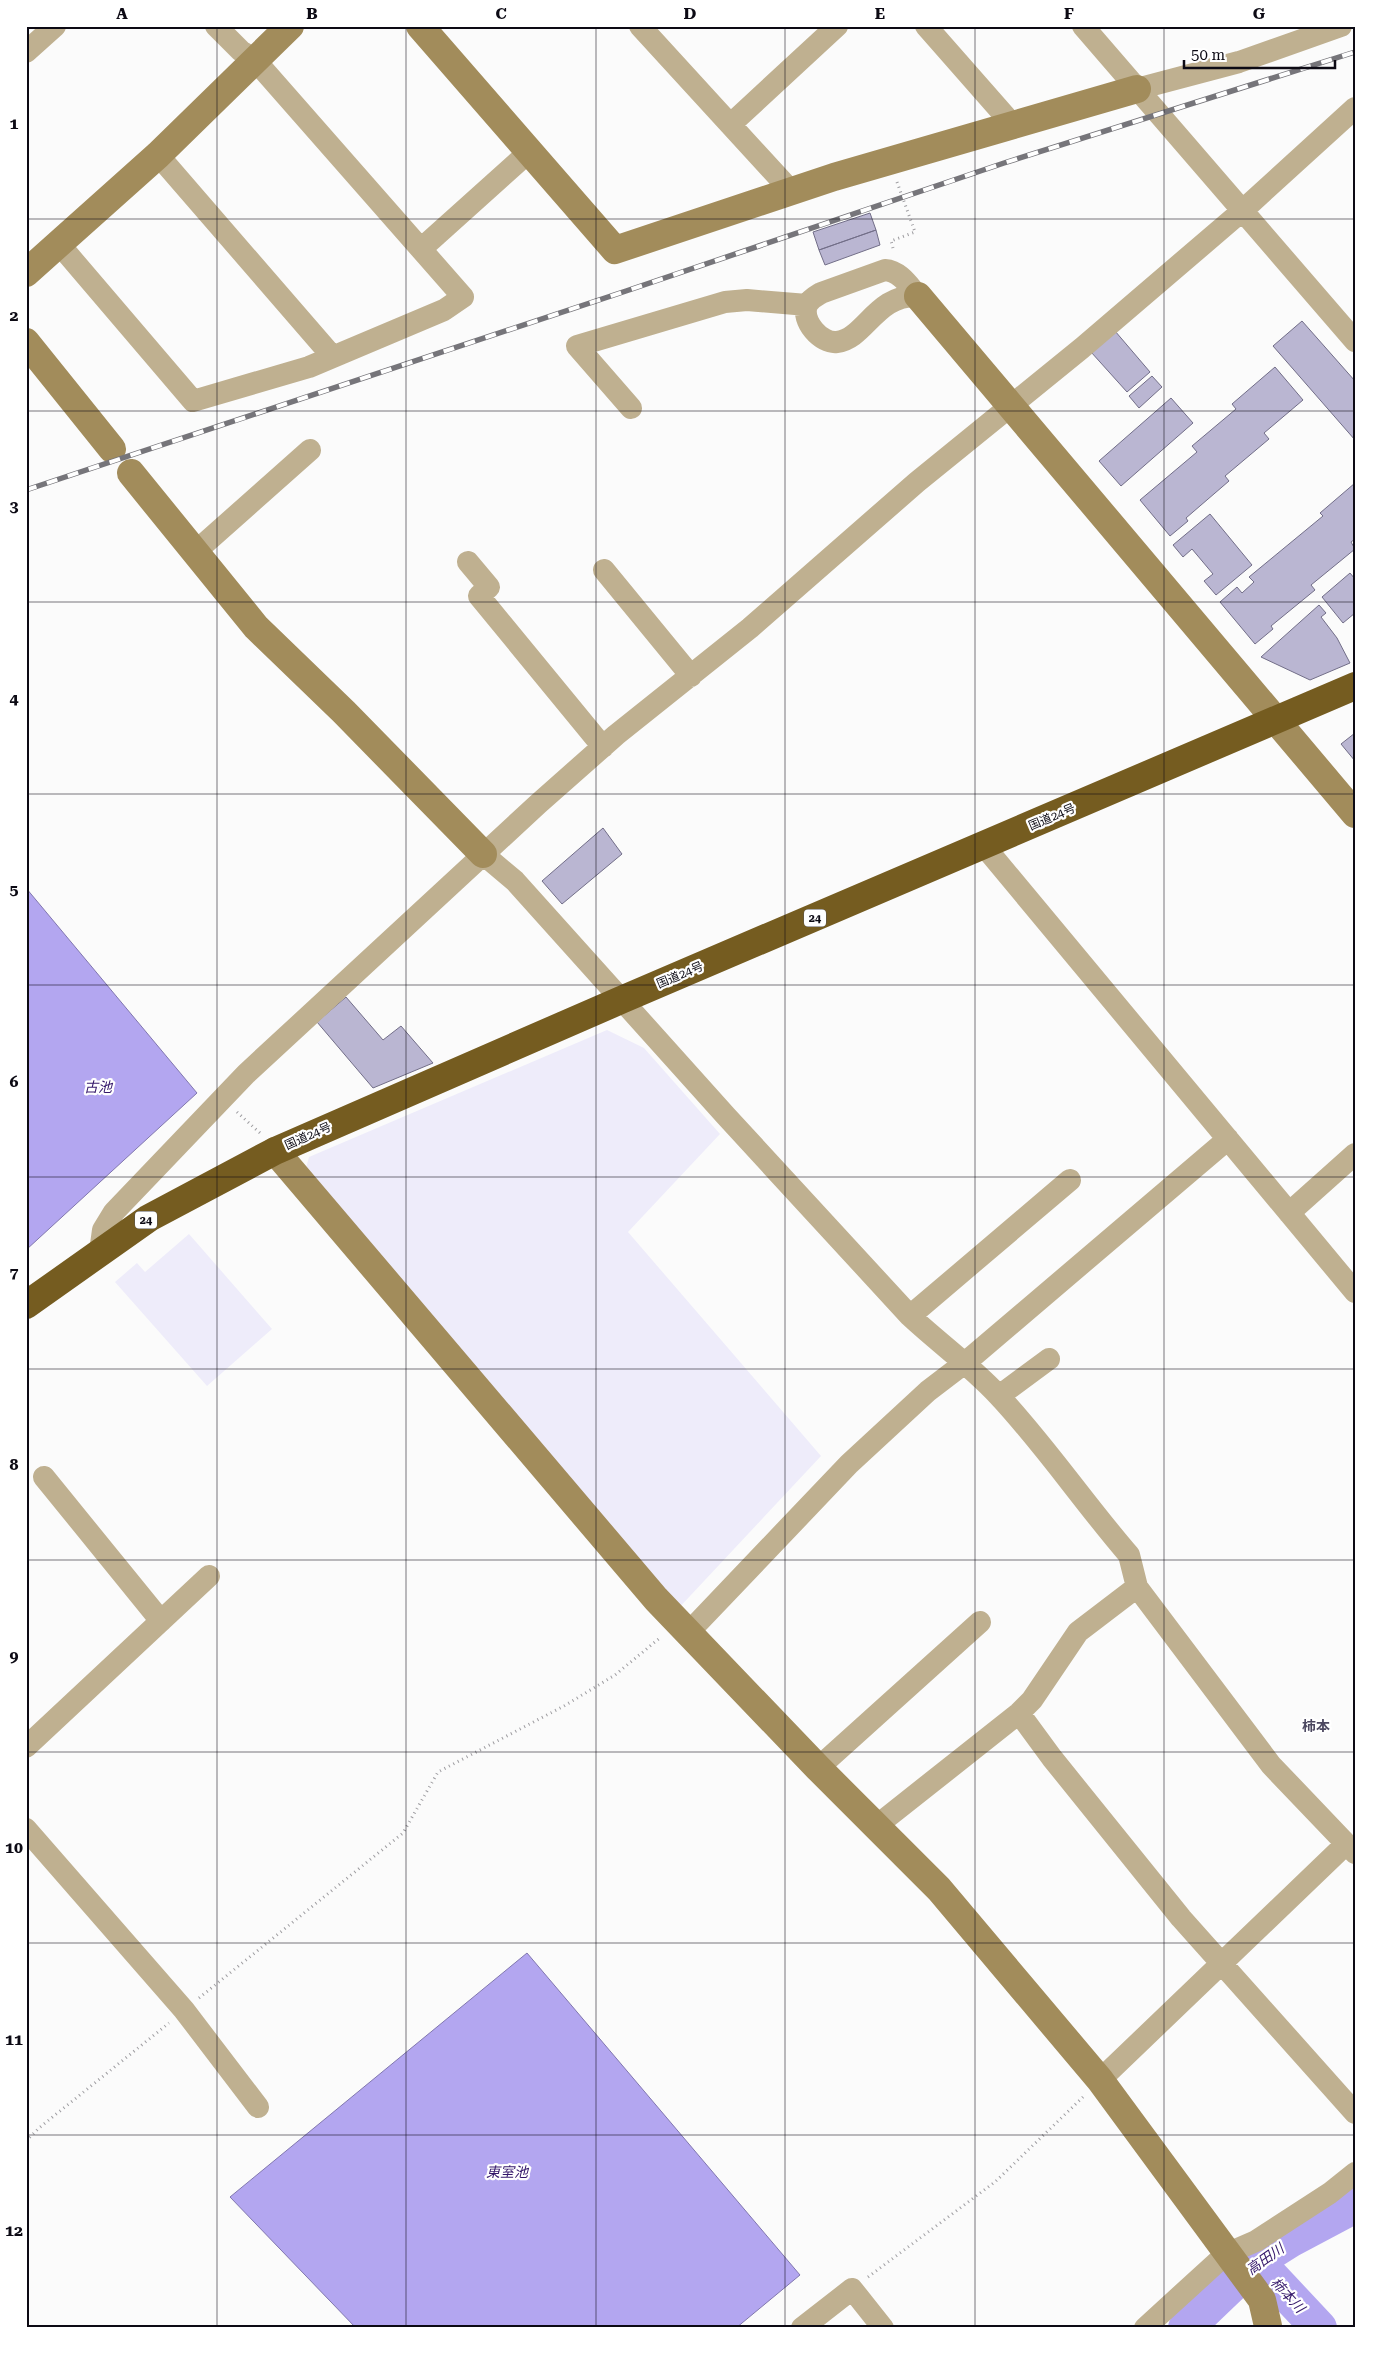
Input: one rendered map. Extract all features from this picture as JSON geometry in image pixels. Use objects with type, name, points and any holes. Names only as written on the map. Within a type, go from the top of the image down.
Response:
[{"type":"highway","name":"国道24号","points":[[26,1305],[149,1218],[275,1151],[621,1000],[1355,686]]},
{"type":"street","points":[[26,52],[55,26]]},
{"type":"street","points":[[59,244],[193,401],[309,367],[444,310],[463,297],[254,59],[241,51],[216,26]]},
{"type":"street","points":[[26,274],[158,155],[254,59],[290,26]]},
{"type":"street","points":[[420,26],[615,250],[834,177],[1137,89],[1238,62],[1341,26]]},
{"type":"street","points":[[731,124],[837,26]]},
{"type":"street","points":[[926,26],[1013,125]]},
{"type":"street","points":[[1083,26],[1355,341]]},
{"type":"street","points":[[652,30],[731,124],[792,192]]},
{"type":"street","points":[[100,1252],[103,1230],[114,1212],[218,1103],[253,1067],[483,854],[602,747],[750,628],[924,476],[1012,406],[1242,211],[1355,108]]},
{"type":"street","points":[[421,250],[530,151]]},
{"type":"street","points":[[158,155],[332,356]]},
{"type":"street","points":[[918,296],[906,296],[891,301],[847,339],[837,342],[828,341],[808,323],[807,305],[812,298],[821,292],[885,270],[893,271],[900,276],[918,296],[1012,406],[1355,814]]},
{"type":"street","points":[[631,408],[577,346],[725,302],[747,300],[807,305]]},
{"type":"street","points":[[26,342],[112,449]]},
{"type":"street","points":[[194,553],[310,450]]},
{"type":"street","points":[[131,473],[194,553],[256,627],[344,712],[483,854],[515,882],[910,1316],[935,1340],[966,1362],[999,1396],[1129,1555],[1137,1586],[1271,1765],[1349,1841],[1224,1964],[1100,2080]]},
{"type":"street","points":[[468,562],[489,587],[478,596],[602,747]]},
{"type":"street","points":[[604,570],[691,676]]},
{"type":"street","points":[[984,846],[1355,1292]]},
{"type":"street","points":[[683,1628],[849,1464],[928,1391],[966,1362],[1228,1139]]},
{"type":"street","points":[[275,1151],[683,1628],[939,1890],[1100,2080],[1226,2254],[1263,2321]]},
{"type":"street","points":[[1289,1213],[1355,1154]]},
{"type":"street","points":[[910,1316],[1070,1180]]},
{"type":"street","points":[[999,1396],[1049,1358]]},
{"type":"street","points":[[44,1477],[161,1621]]},
{"type":"street","points":[[26,1747],[209,1576]]},
{"type":"street","points":[[875,1826],[1019,1713],[1032,1700],[1078,1632],[1137,1586]]},
{"type":"street","points":[[818,1768],[980,1622]]},
{"type":"street","points":[[1019,1713],[1052,1758],[1181,1918],[1355,2113]]},
{"type":"street","points":[[26,1829],[184,2010],[258,2107]]},
{"type":"street","points":[[1145,2328],[1226,2254],[1256,2241],[1330,2193],[1355,2173]]},
{"type":"street","points":[[802,2328],[852,2289],[883,2328]]},
{"type":"path","points":[[893,248],[891,241],[915,232],[894,174]]},
{"type":"path","points":[[218,1103],[242,1116],[275,1151]]},
{"type":"path","points":[[26,2141],[39,2128],[403,1833],[438,1772],[564,1706],[615,1675],[683,1628]]},
{"type":"path","points":[[852,2289],[995,2182],[1100,2080]]},
{"type":"shaded area","points":[[607,1030],[644,1048],[720,1134],[628,1232],[821,1456],[676,1611],[304,1175],[309,1157]]},
{"type":"shaded area","points":[[189,1234],[272,1329],[207,1386],[115,1282],[137,1263],[145,1272]]},
{"type":"water","name":"古池","points":[[26,888],[197,1093],[26,1250]]},
{"type":"water","name":"東室池","points":[[527,1953],[800,2275],[736,2328],[356,2328],[230,2197]]},
{"type":"building","points":[[870,213],[876,230],[819,250],[813,232]]},
{"type":"building","points":[[876,230],[880,245],[825,265],[819,250]]},
{"type":"building","points":[[1302,321],[1355,381],[1355,440],[1273,346]]},
{"type":"building","points":[[1115,331],[1150,372],[1127,392],[1091,352]]},
{"type":"building","points":[[1275,367],[1303,400],[1264,433],[1269,439],[1225,476],[1229,481],[1186,518],[1188,521],[1170,536],[1140,500],[1197,452],[1192,446],[1236,409],[1232,404]]},
{"type":"building","points":[[1152,376],[1162,387],[1139,408],[1129,396]]},
{"type":"building","points":[[1171,398],[1193,423],[1121,486],[1099,461]]},
{"type":"building","points":[[1355,483],[1355,539],[1351,542],[1355,549],[1311,585],[1315,590],[1271,626],[1273,629],[1255,644],[1220,602],[1237,587],[1242,593],[1254,582],[1249,577],[1323,516],[1320,513]]},
{"type":"building","points":[[1210,514],[1252,565],[1216,595],[1204,581],[1213,574],[1192,549],[1183,557],[1173,545]]},
{"type":"building","points":[[1350,573],[1355,579],[1355,613],[1343,623],[1322,597]]},
{"type":"building","points":[[1319,605],[1326,613],[1321,617],[1337,638],[1350,663],[1310,680],[1261,657]]},
{"type":"building","points":[[1355,733],[1355,761],[1341,744]]},
{"type":"building","points":[[603,828],[622,854],[562,904],[542,881]]},
{"type":"building","points":[[346,997],[383,1040],[401,1026],[433,1063],[373,1088],[317,1022]]},
{"type":"waterway","name":"高田川","points":[[1186,2328],[1256,2261],[1291,2239],[1355,2205]]},
{"type":"waterway","name":"柿本川","points":[[1256,2261],[1319,2328]]},
{"type":"railway","points":[[26,490],[626,291],[1004,163],[1355,52]]},
{"type":"district","name":"柿本","points":[[1316,1726]]}]
